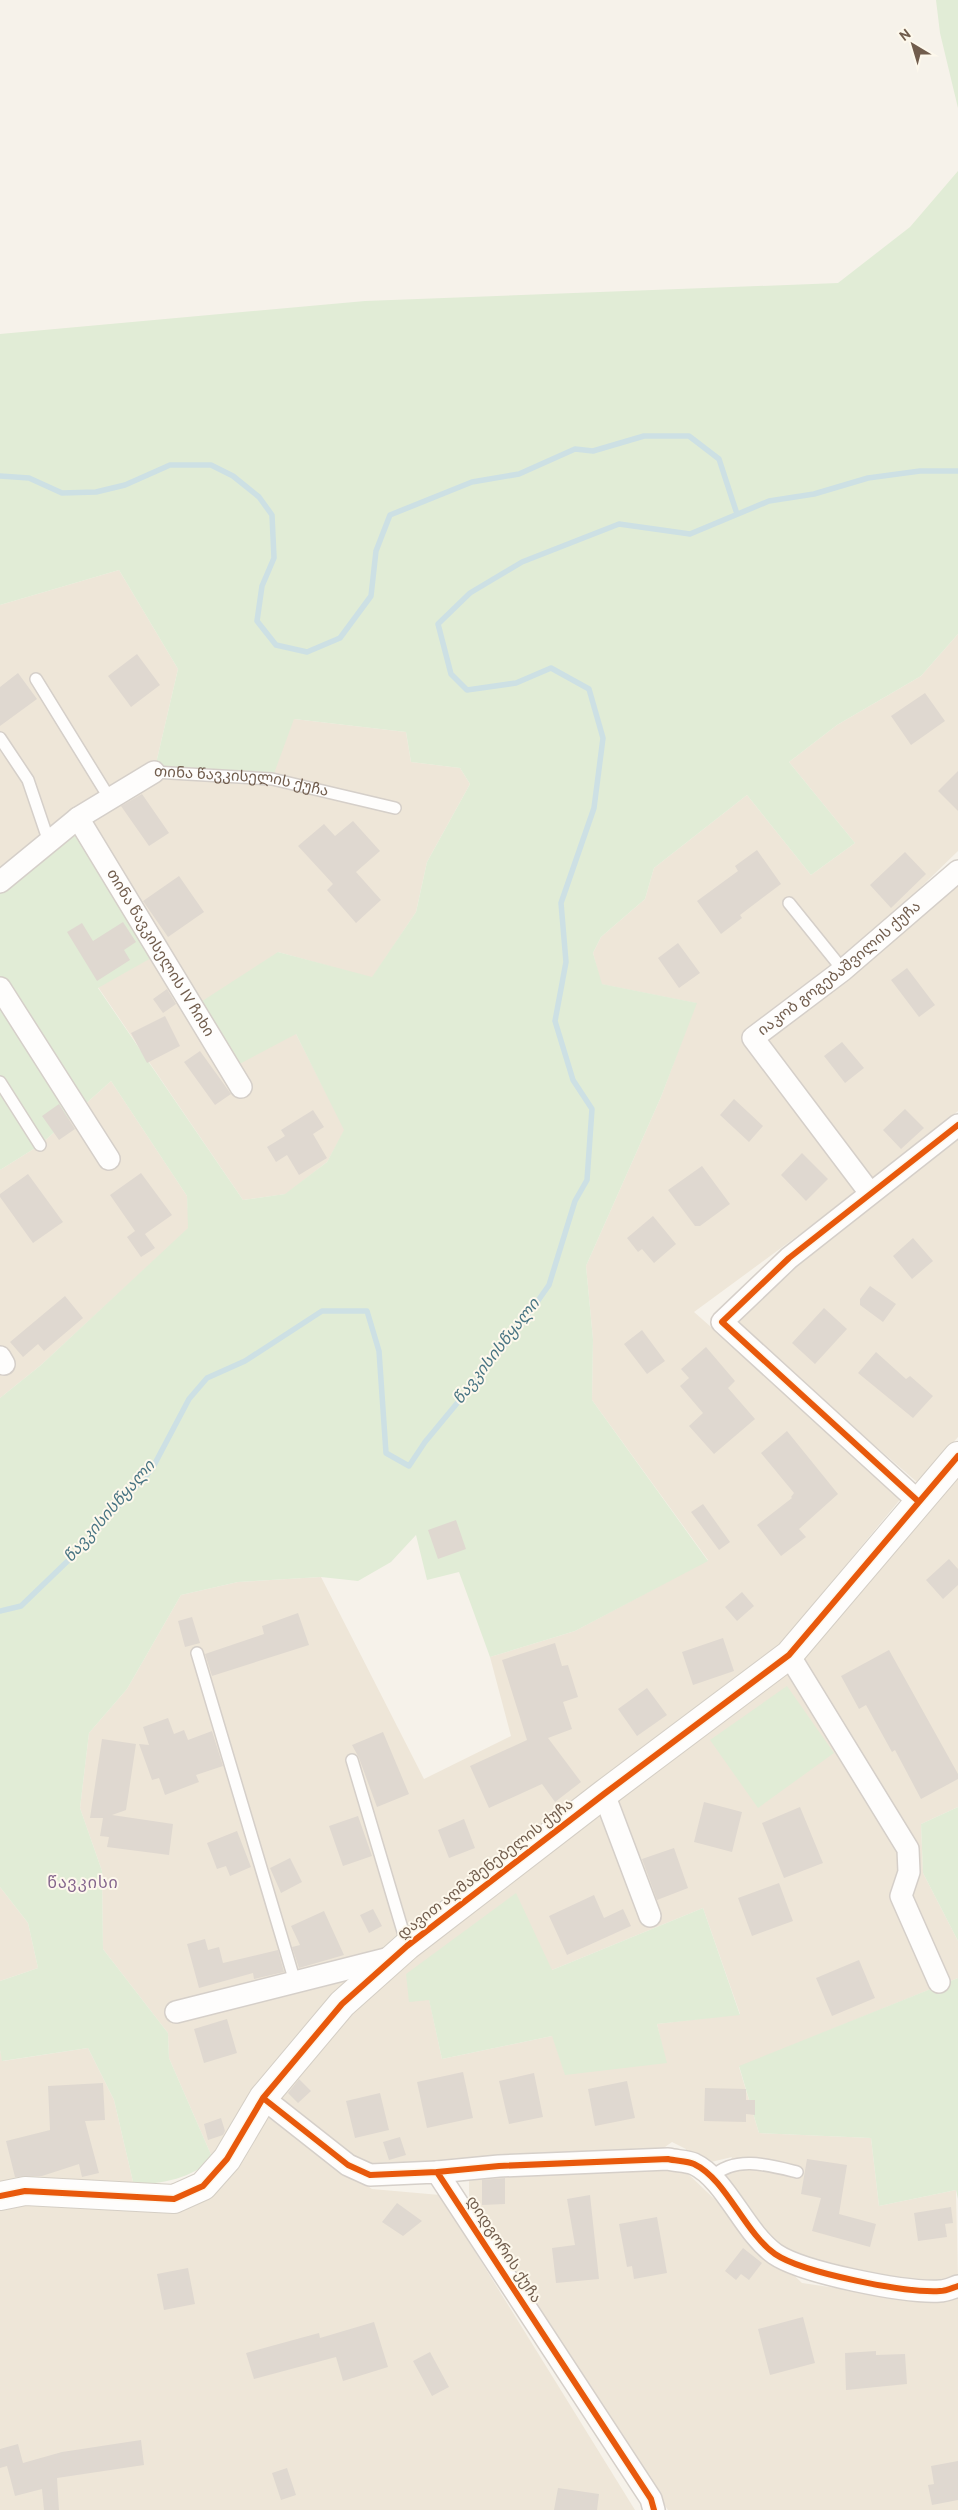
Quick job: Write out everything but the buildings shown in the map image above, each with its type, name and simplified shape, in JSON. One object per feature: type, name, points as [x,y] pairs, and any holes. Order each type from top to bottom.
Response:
[{"type":"street","name":"თინა წავკისელის ქუჩა","points":[[0,882],[78,818],[154,772]]},
{"type":"street","name":"თინა წავკისელის IV ჩიხი","points":[[78,818],[241,1087]]},
{"type":"street","name":"იაკობ გოგებაშვილის ქუჩა","points":[[870,1193],[753,1038],[843,970],[958,870]]},
{"type":"street","points":[[0,988],[109,1159]]},
{"type":"street","points":[[919,1502],[722,1322],[789,1258],[958,1125]]},
{"type":"street","name":"დავით აღმაშენებელის ქუჩა","points":[[0,2196],[25,2191],[174,2199],[202,2186],[227,2159],[263,2098],[342,2004],[401,1951],[604,1794],[789,1655],[958,1456]]},
{"type":"street","points":[[789,1655],[908,1849],[909,1872],[901,1896],[939,1982]]},
{"type":"street","points":[[604,1794],[650,1916]]},
{"type":"street","points":[[176,2012],[295,1982],[401,1951]]},
{"type":"street","points":[[263,2098],[348,2165],[370,2175],[437,2172],[499,2166],[668,2159],[694,2164],[712,2177],[755,2235],[774,2253],[801,2267],[900,2289],[941,2291],[958,2286]]},
{"type":"street","name":"დიდგორის ქუჩა","points":[[437,2172],[651,2499],[654,2510]]},
{"type":"lane","points":[[36,679],[110,799]]},
{"type":"lane","points":[[0,738],[28,780],[49,842]]},
{"type":"lane","name":"თინა წავკისელის ქუჩა","points":[[154,772],[272,779],[395,808]]},
{"type":"lane","points":[[790,903],[843,970]]},
{"type":"lane","points":[[0,1082],[40,1145]]},
{"type":"lane","points":[[197,1653],[295,1982]]},
{"type":"lane","points":[[352,1760],[401,1951]]},
{"type":"lane","points":[[712,2177],[720,2169],[739,2164],[763,2164],[797,2172]]},
{"type":"shaded area","points":[[119,570],[178,669],[154,772],[294,719],[406,732],[411,762],[460,768],[470,784],[427,862],[416,912],[372,978],[278,952],[296,1034],[345,1130],[327,1162],[286,1194],[243,1200],[98,987],[0,882],[0,605]]},
{"type":"shaded area","points":[[958,634],[958,851],[880,927],[746,1037],[860,1190],[694,1312],[903,1496],[778,1647],[396,1944],[212,2157],[169,2058],[168,2033],[103,1949],[102,1871],[80,1808],[89,1733],[127,1689],[181,1595],[238,1582],[321,1577],[424,1779],[511,1736],[490,1657],[575,1631],[708,1560],[592,1400],[593,1339],[586,1266],[661,1097],[696,1003],[601,984],[593,953],[601,937],[645,899],[654,868],[747,795],[811,875],[855,843],[789,762],[837,725],[921,676]]},
{"type":"shaded area","points":[[958,877],[958,1111],[874,1183],[764,1035]]},
{"type":"shaded area","points":[[111,1081],[187,1196],[189,1228],[41,1365],[0,1398],[0,1170],[40,1145]]},
{"type":"shaded area","points":[[958,1130],[958,1437],[918,1483],[731,1321],[795,1261]]},
{"type":"shaded area","points":[[958,1466],[958,1807],[921,1824],[923,1873],[958,1941],[958,1978],[739,2067],[759,2133],[871,2138],[879,2206],[956,2190],[958,2282],[901,2285],[774,2247],[722,2183],[732,2157],[707,2163],[683,2160],[686,2149],[672,2142],[651,2157],[370,2171],[273,2101],[346,2015],[399,1968],[807,1651]],"holes":[[[703,1908],[740,2014],[657,2024],[666,2063],[552,2036],[442,2059],[429,1999],[552,1970]]]},
{"type":"shaded area","points":[[0,1887],[28,1923],[38,1968],[0,1981]]},
{"type":"shaded area","points":[[88,2048],[114,2100],[134,2186],[0,2190],[0,2050],[3,2061]]},
{"type":"shaded area","points":[[266,2114],[372,2189],[440,2195],[635,2510],[0,2510],[0,2203],[184,2203]]},
{"type":"shaded area","points":[[650,2166],[683,2169],[802,2283],[938,2303],[958,2297],[958,2510],[668,2510],[469,2207],[469,2177]]},
{"type":"green space","points":[[936,0],[958,0],[958,108],[940,33]]},
{"type":"green space","points":[[958,171],[958,634],[921,676],[837,725],[789,762],[855,843],[811,875],[747,795],[654,868],[645,899],[601,937],[593,953],[602,984],[697,1003],[661,1097],[586,1266],[593,1339],[592,1400],[708,1561],[575,1631],[490,1657],[459,1572],[427,1580],[416,1535],[391,1562],[358,1581],[321,1577],[238,1582],[181,1595],[127,1689],[89,1733],[80,1808],[102,1871],[103,1949],[168,2033],[169,2058],[212,2157],[196,2171],[176,2179],[134,2186],[114,2100],[88,2048],[2,2061],[0,2050],[0,1981],[38,1968],[28,1923],[0,1887],[0,1398],[41,1365],[188,1228],[187,1196],[111,1081],[40,1145],[0,1170],[0,882],[78,818],[160,953],[98,988],[243,1200],[285,1194],[327,1162],[344,1130],[296,1034],[230,1069],[193,1007],[278,952],[372,977],[416,912],[427,862],[470,784],[460,768],[411,762],[406,732],[294,719],[272,779],[154,772],[178,669],[119,570],[0,605],[0,334],[365,301],[838,283],[910,227]]},
{"type":"green space","points":[[787,1686],[834,1753],[758,1808],[710,1740]]},
{"type":"green space","points":[[958,1807],[958,1941],[923,1873],[921,1824]]},
{"type":"green space","points":[[516,1893],[552,1970],[703,1908],[740,2015],[657,2024],[667,2063],[565,2075],[552,2036],[442,2059],[429,2000],[409,2002],[406,1974]]},
{"type":"green space","points":[[958,1978],[958,2199],[956,2190],[879,2206],[871,2138],[759,2133],[739,2066]]},
{"type":"waterway","points":[[0,476],[29,478],[62,493],[96,492],[125,485],[170,465],[211,465],[233,476],[259,497],[272,515],[274,558],[262,586],[257,621],[276,645],[307,652],[340,638],[371,596],[376,551],[390,515],[472,482],[519,474],[575,449],[593,451],[644,436],[689,436],[719,459],[737,514]]},
{"type":"waterway","name":"წავკისისწყალი","points":[[0,1611],[21,1606],[77,1552],[152,1469],[189,1399],[207,1378],[245,1361],[322,1311],[367,1311],[379,1351],[386,1453],[409,1466],[425,1442],[516,1332],[549,1285],[575,1201],[587,1180],[592,1109],[573,1080],[555,1021],[566,962],[561,903],[594,808],[603,738],[589,689],[551,668],[516,683],[467,690],[451,674],[438,624],[470,593],[522,562],[619,524],[690,534],[769,501],[814,494],[868,478],[920,471],[958,471]]},
{"type":"cycle path","points":[[919,1502],[722,1322],[789,1258],[958,1125]]},
{"type":"cycle path","points":[[0,2196],[25,2191],[174,2199],[203,2186],[227,2159],[263,2098],[342,2004],[407,1946],[604,1794],[789,1655],[958,1456]]},
{"type":"cycle path","points":[[263,2098],[348,2165],[370,2175],[437,2172],[651,2499],[654,2510]]},
{"type":"cycle path","points":[[437,2172],[499,2166],[668,2159],[688,2162],[705,2171],[716,2181],[764,2244],[775,2254],[789,2261],[830,2275],[903,2289],[940,2291],[958,2286]]},
{"type":"district","name":"წავკისი","points":[[83,1884]]}]
